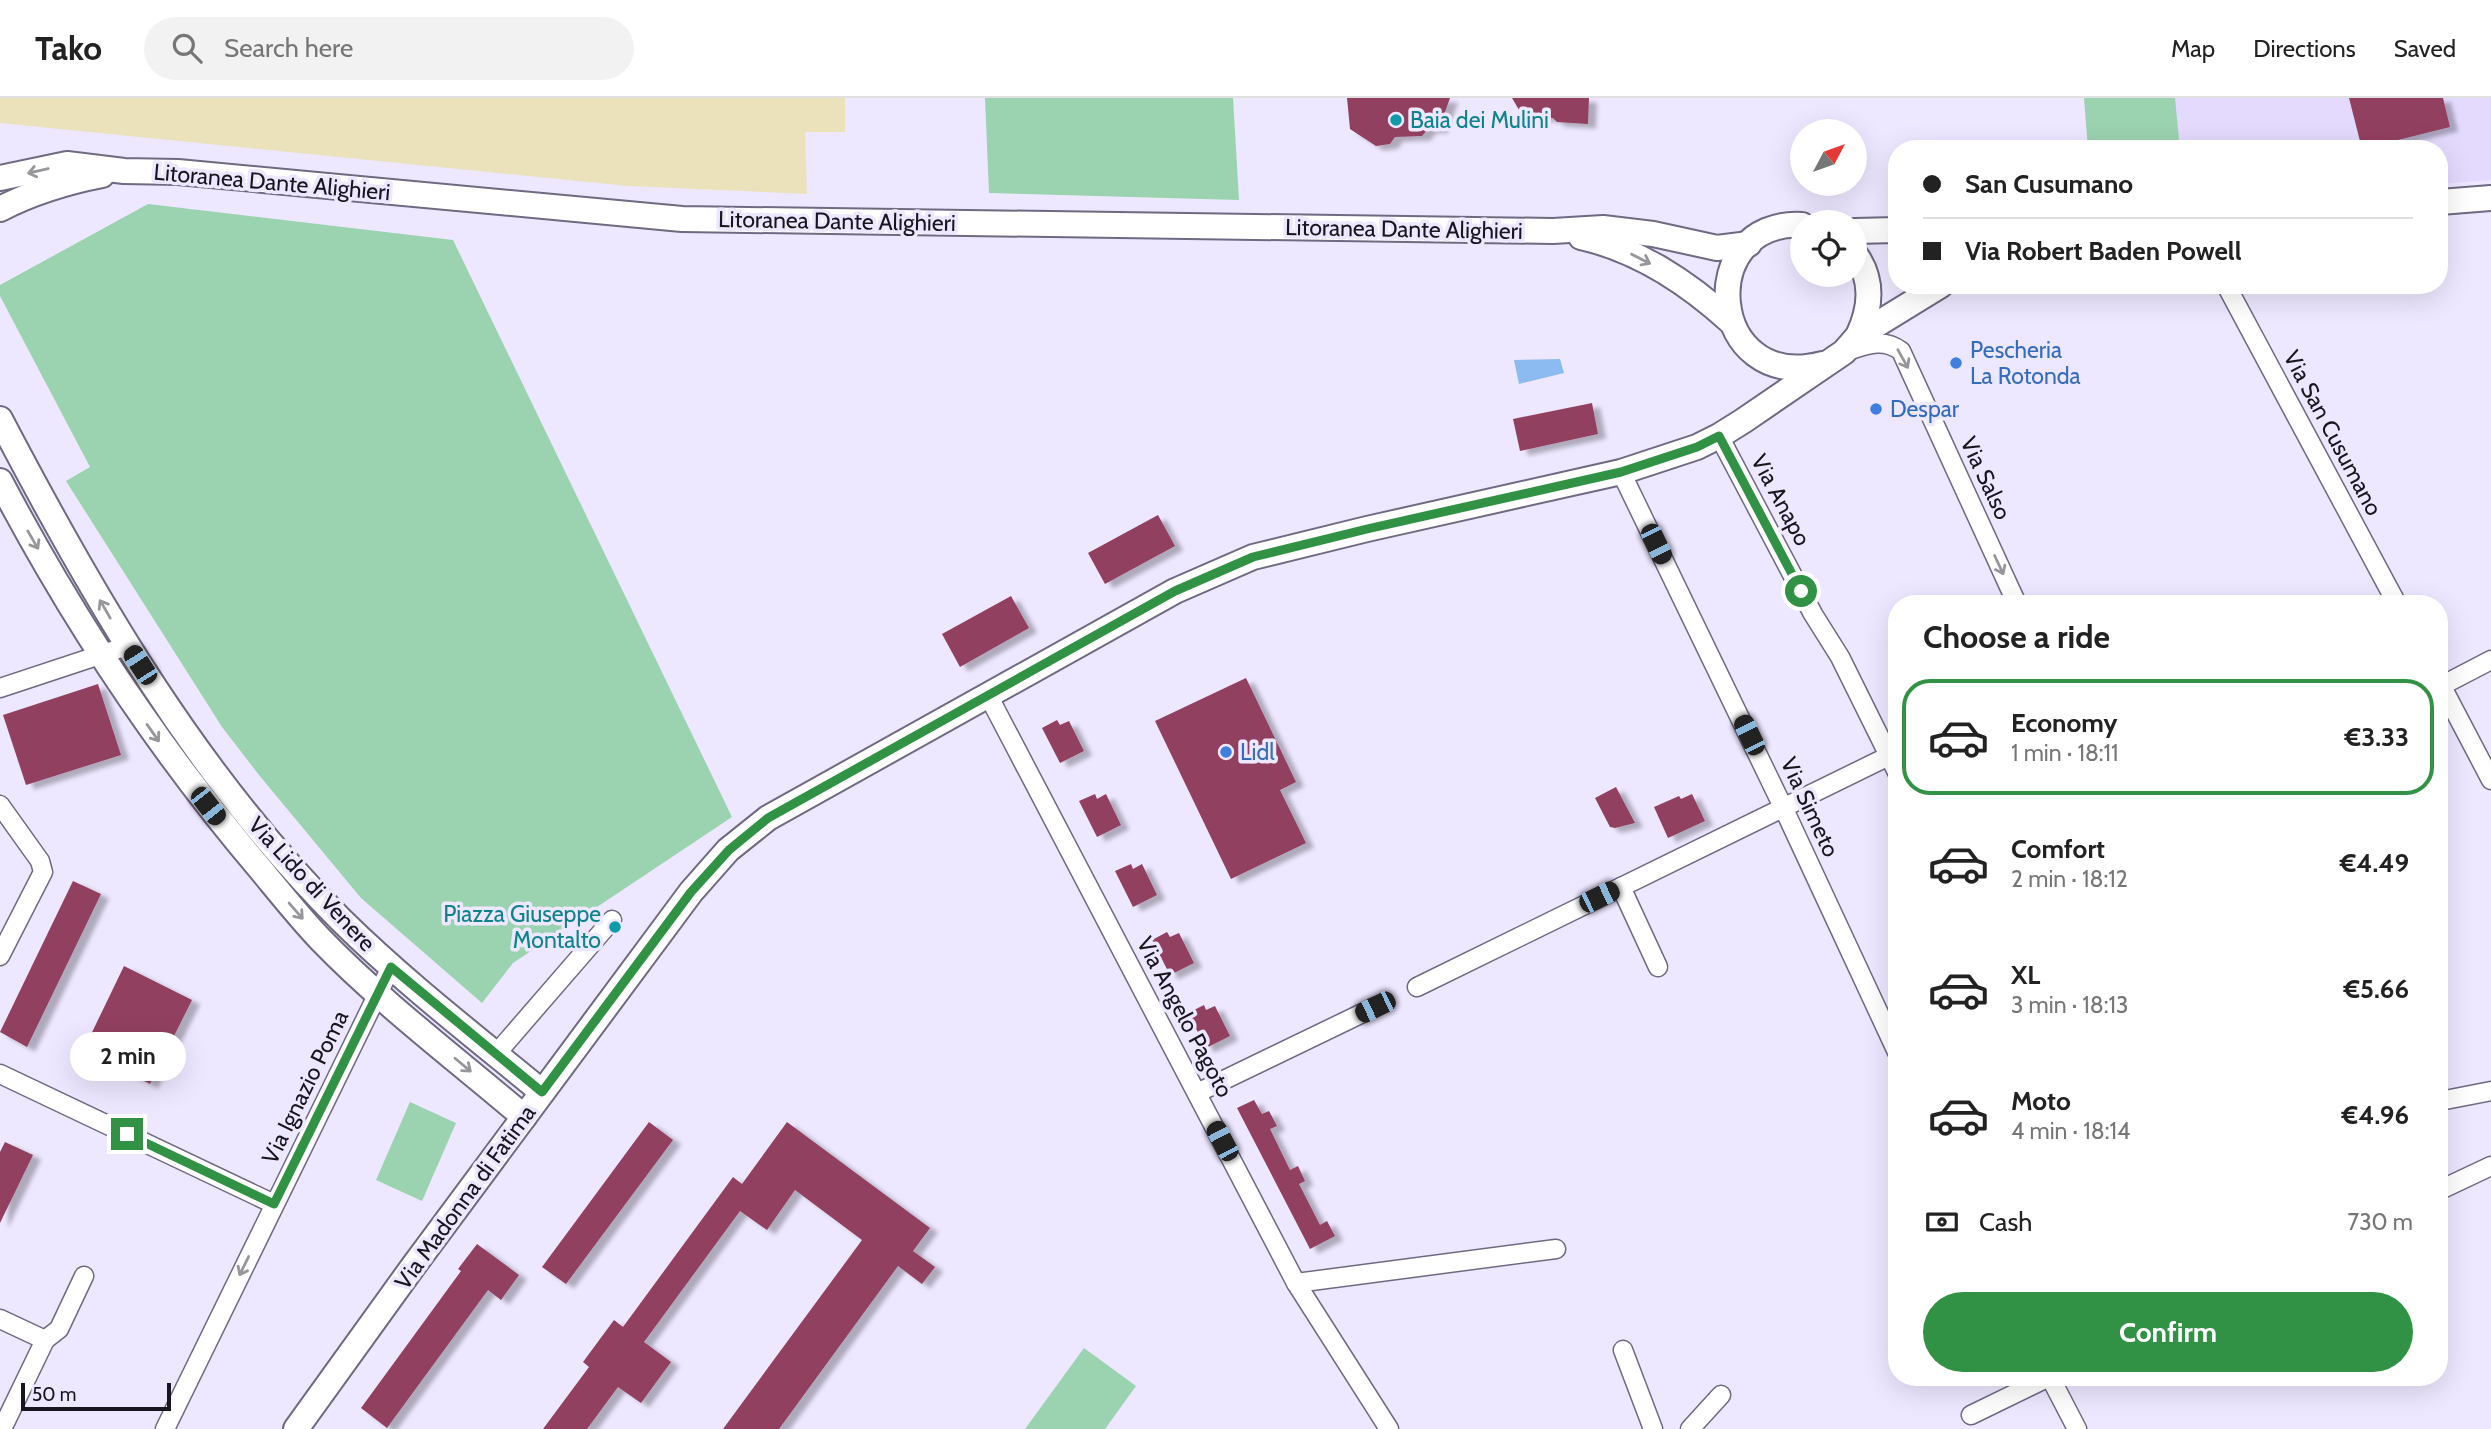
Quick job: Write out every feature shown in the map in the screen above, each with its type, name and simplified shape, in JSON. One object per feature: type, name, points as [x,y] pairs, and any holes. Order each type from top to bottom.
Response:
[{"type":"street","points":[[0,178],[67,164],[124,171]]},
{"type":"street","points":[[0,209],[29,194],[73,181],[124,171]]},
{"type":"street","name":"Litoranea Dante Alighieri","points":[[124,171],[178,172],[682,219],[1553,231]]},
{"type":"street","points":[[2448,201],[2491,198]]},
{"type":"street","points":[[1730,321],[1726,300],[1728,279],[1736,260],[1749,244],[1763,233],[1780,226],[1790,226]]},
{"type":"street","points":[[1553,231],[1603,228],[1653,234],[1717,248],[1749,244]]},
{"type":"street","points":[[1867,230],[1888,230]]},
{"type":"street","points":[[1553,231],[1593,240],[1631,253],[1667,271],[1700,294],[1730,321],[1744,345],[1755,354],[1771,363],[1789,368],[1808,368],[1843,350],[1866,319],[1870,299],[1867,277]]},
{"type":"street","name":"Via Madonna di Fatima","points":[[296,1429],[691,892],[729,850],[768,818],[1175,591],[1253,557],[1621,472],[1697,447],[1743,421],[1927,294]]},
{"type":"street","name":"Via San Cusumano","points":[[2231,294],[2392,595]]},
{"type":"street","name":"Via Salso","points":[[1843,350],[1872,344],[1891,344],[1900,351],[2013,595]]},
{"type":"street","points":[[1743,421],[1763,389],[1763,372],[1755,354]]},
{"type":"street","name":"Via Lido di Venere","points":[[0,419],[44,505],[127,646],[177,723],[265,837],[340,919],[391,967],[542,1092]]},
{"type":"street","name":"Via Anapo","points":[[1719,436],[1888,749]]},
{"type":"street","name":"Via Simeto","points":[[1621,472],[1783,807],[1888,1033]]},
{"type":"street","name":"Via Lido di Venere","points":[[0,481],[8,513],[179,770],[222,824],[320,939],[378,994],[524,1116]]},
{"type":"street","points":[[0,688],[127,646]]},
{"type":"street","points":[[2448,681],[2491,660]]},
{"type":"street","name":"Via Angelo Pagoto","points":[[988,695],[1296,1283],[1390,1429]]},
{"type":"street","points":[[2448,700],[2491,780]]},
{"type":"street","points":[[1416,987],[1783,807],[1888,763]]},
{"type":"street","points":[[0,805],[40,861],[43,872],[0,957]]},
{"type":"street","points":[[1621,887],[1658,967]]},
{"type":"street","points":[[496,1054],[612,920]]},
{"type":"street","name":"Via Ignazio Poma","points":[[165,1429],[391,967]]},
{"type":"street","points":[[1197,1093],[1375,1007]]},
{"type":"street","points":[[0,1074],[274,1204]]},
{"type":"street","points":[[2448,1099],[2482,1093]]},
{"type":"street","points":[[2448,1187],[2491,1166]]},
{"type":"street","points":[[1296,1283],[1556,1249]]},
{"type":"street","points":[[2,1429],[45,1340],[59,1329],[84,1276]]},
{"type":"street","points":[[0,1319],[45,1340]]},
{"type":"street","points":[[1623,1350],[1653,1429]]},
{"type":"street","points":[[1970,1415],[2031,1386]]},
{"type":"street","points":[[2055,1386],[2077,1429]]},
{"type":"street","points":[[1690,1429],[1721,1395]]},
{"type":"shaded area","points":[[2175,98],[2491,98],[2491,180],[2448,183],[2448,140],[2179,140]]},
{"type":"green space","points":[[985,98],[1233,98],[1239,200],[989,193]]},
{"type":"green space","points":[[2084,98],[2175,98],[2179,140],[2087,140]]},
{"type":"green space","points":[[148,204],[453,240],[732,817],[513,963],[482,1003],[361,898],[259,775],[222,727],[66,481],[90,467],[0,296],[0,285]]},
{"type":"green space","points":[[410,1102],[456,1123],[422,1201],[376,1180]]},
{"type":"green space","points":[[1084,1348],[1136,1386],[1105,1429],[1025,1429]]},
{"type":"sand","points":[[0,98],[845,98],[845,132],[805,132],[807,194],[628,186],[0,123]]},
{"type":"water","points":[[1560,359],[1564,373],[1519,384],[1514,360]]},
{"type":"building","name":"Baia dei Mulini","points":[[1347,98],[1450,98],[1439,129],[1429,128],[1422,136],[1395,137],[1390,144],[1376,146],[1350,129]]},
{"type":"building","points":[[1512,98],[1589,98],[1588,124],[1557,122],[1553,118],[1522,115]]},
{"type":"building","points":[[2349,98],[2443,98],[2450,127],[2398,140],[2360,140]]},
{"type":"building","points":[[1592,403],[1598,434],[1520,451],[1513,419]]},
{"type":"building","points":[[1158,515],[1175,546],[1105,584],[1088,553]]},
{"type":"building","points":[[1011,596],[1029,628],[960,667],[942,634]]},
{"type":"building","name":"Lidl","points":[[1246,678],[1296,782],[1280,790],[1306,843],[1231,879],[1155,721]]},
{"type":"building","points":[[98,684],[121,755],[26,785],[3,715]]},
{"type":"building","points":[[1057,720],[1060,725],[1069,721],[1084,751],[1060,763],[1042,728]]},
{"type":"building","points":[[1616,787],[1635,823],[1615,828],[1610,827],[1595,798]]},
{"type":"building","points":[[1095,794],[1097,799],[1106,794],[1121,825],[1097,837],[1079,801]]},
{"type":"building","points":[[1692,794],[1705,821],[1668,838],[1654,807],[1679,796],[1681,799]]},
{"type":"building","points":[[1131,864],[1133,869],[1142,864],[1157,895],[1133,907],[1115,871]]},
{"type":"building","points":[[73,881],[101,894],[27,1047],[0,1032]]},
{"type":"building","points":[[1167,932],[1170,937],[1179,933],[1194,963],[1170,975],[1152,940]]},
{"type":"building","points":[[124,966],[192,1000],[150,1084],[83,1051]]},
{"type":"building","points":[[1204,1005],[1206,1010],[1215,1006],[1230,1036],[1206,1048],[1188,1013]]},
{"type":"building","points":[[1254,1100],[1262,1114],[1269,1111],[1277,1126],[1270,1129],[1290,1170],[1298,1166],[1305,1181],[1299,1184],[1320,1225],[1327,1221],[1335,1236],[1310,1249],[1237,1108]]},
{"type":"building","points":[[649,1122],[673,1140],[566,1284],[542,1267]]},
{"type":"building","points":[[787,1122],[930,1228],[913,1251],[935,1267],[922,1284],[898,1266],[779,1429],[723,1429],[862,1240],[795,1190],[767,1230],[740,1211],[644,1342],[671,1362],[641,1403],[618,1387],[587,1429],[543,1429],[589,1367],[583,1362],[614,1320],[623,1327],[733,1177],[742,1184]]},
{"type":"building","points":[[5,1142],[33,1155],[0,1223],[0,1152]]},
{"type":"building","points":[[477,1244],[519,1275],[501,1300],[488,1290],[387,1428],[361,1408],[461,1271],[458,1269]]},
{"type":"place","name":"Baia dei Mulini","points":[[1396,120]]},
{"type":"place","name":"Pescheria La Rotonda","points":[[1956,363]]},
{"type":"place","name":"Despar","points":[[1876,409]]},
{"type":"place","name":"Lidl","points":[[1226,752]]},
{"type":"place","name":"Piazza Giuseppe Montalto","points":[[615,927]]},
{"type":"route","points":[[127,1134],[274,1204],[391,967],[542,1092],[691,892],[729,850],[768,818],[1175,591],[1253,557],[1621,472],[1697,447],[1719,436],[1801,591]]}]
